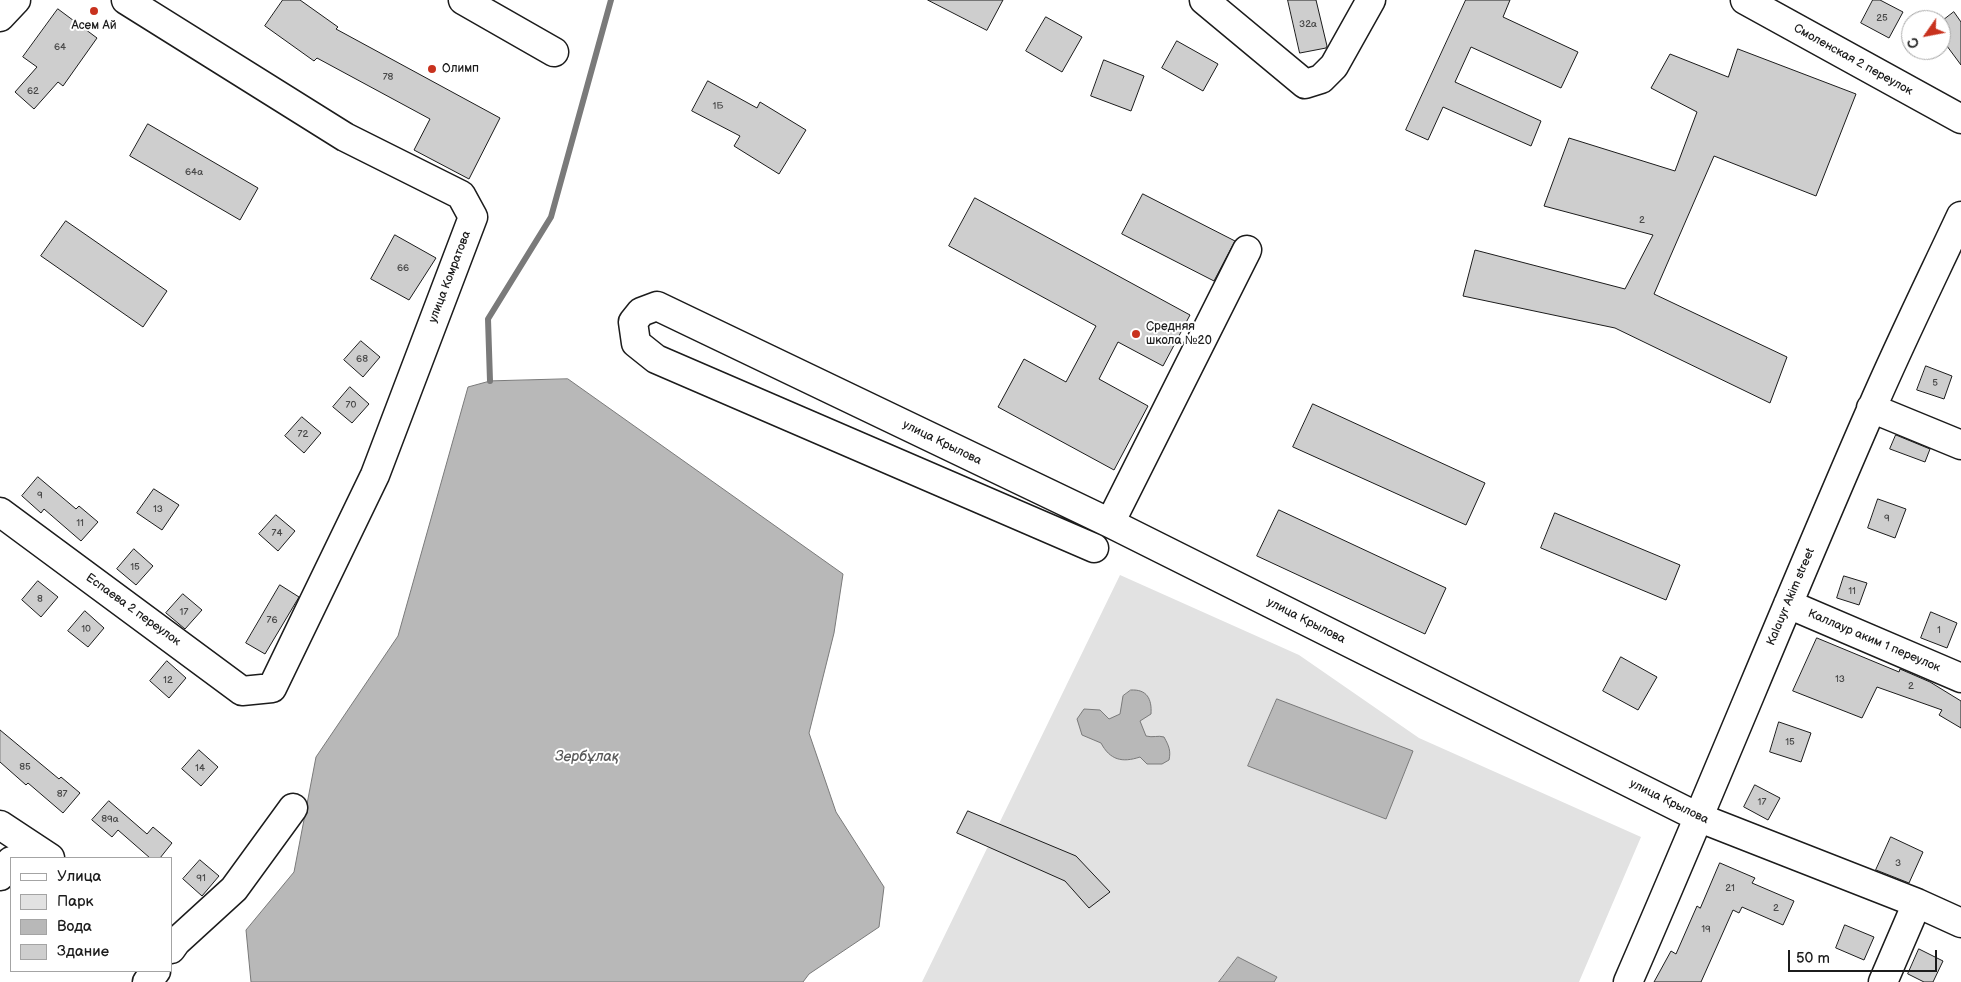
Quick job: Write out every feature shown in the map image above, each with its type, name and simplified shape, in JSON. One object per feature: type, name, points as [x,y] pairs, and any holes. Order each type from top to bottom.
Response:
[{"type":"street","points":[[0,17],[16,0]]},
{"type":"street","name":"улица Комратова","points":[[126,0],[346,137],[461,195],[473,217],[375,475],[272,688]]},
{"type":"street","points":[[463,0],[554,52]]},
{"type":"street","points":[[1204,0],[1305,84],[1321,79],[1334,66],[1371,0]]},
{"type":"street","name":"Смоленская 2 переулок","points":[[1745,0],[1961,119]]},
{"type":"street","name":"Kalauyr Akim street","points":[[1628,982],[1700,818],[1871,408],[1961,216]]},
{"type":"street","points":[[1110,523],[1247,250]]},
{"type":"street","name":"улица Крылова","points":[[1094,548],[656,359],[636,343],[633,322],[641,312],[657,306],[1110,523],[1700,818],[1961,923]]},
{"type":"street","points":[[1871,408],[1961,445]]},
{"type":"street","name":"Еспаева 2 переулок","points":[[0,512],[242,691],[272,688]]},
{"type":"street","name":"Каллаур аким 1 переулок","points":[[1788,604],[1961,678]]},
{"type":"street","points":[[173,943],[234,889],[293,808]]},
{"type":"street","points":[[0,825],[17,854],[42,857]]},
{"type":"street","points":[[0,876],[10,863]]},
{"type":"street","points":[[1883,982],[1917,904]]},
{"type":"street","points":[[147,982],[155,972]]},
{"type":"green space","points":[[1120,575],[1299,655],[1419,738],[1641,837],[1579,982],[922,982]]},
{"type":"water","name":"Зербұлақ","points":[[568,379],[843,574],[834,633],[809,733],[836,812],[884,887],[879,927],[809,974],[803,982],[251,982],[246,930],[294,872],[316,757],[398,636],[468,387],[490,381]]},
{"type":"water","points":[[1131,690],[1145,693],[1151,704],[1151,714],[1140,721],[1146,736],[1162,736],[1166,740],[1170,757],[1169,760],[1162,764],[1147,764],[1140,757],[1128,760],[1117,759],[1108,753],[1101,743],[1082,735],[1077,719],[1084,709],[1100,710],[1109,719],[1120,714],[1123,696]]},
{"type":"water","points":[[1277,699],[1413,751],[1386,819],[1248,766]]},
{"type":"water","points":[[1238,957],[1277,977],[1274,982],[1219,982]]},
{"type":"building","points":[[283,0],[300,0],[338,27],[336,29],[500,118],[469,179],[414,150],[430,119],[317,58],[314,61],[265,26]]},
{"type":"building","points":[[928,0],[1003,0],[987,30]]},
{"type":"building","points":[[1288,0],[1316,0],[1326,48],[1300,53]]},
{"type":"building","points":[[1466,0],[1510,0],[1503,17],[1578,52],[1561,88],[1471,47],[1455,82],[1541,121],[1531,146],[1443,107],[1428,140],[1406,130]]},
{"type":"building","points":[[1873,0],[1880,0],[1901,11],[1901,16],[1889,38],[1861,23]]},
{"type":"building","points":[[58,9],[97,38],[63,86],[58,82],[34,109],[15,92],[37,67],[23,57]]},
{"type":"building","points":[[1954,12],[1961,22],[1961,65],[1951,52],[1951,14]]},
{"type":"building","points":[[1046,17],[1082,37],[1062,72],[1026,51]]},
{"type":"building","points":[[1177,41],[1218,64],[1203,91],[1162,68]]},
{"type":"building","points":[[1738,49],[1856,94],[1816,196],[1714,156],[1654,294],[1787,357],[1770,403],[1615,328],[1463,296],[1475,250],[1625,289],[1653,235],[1544,206],[1569,138],[1675,171],[1697,112],[1651,88],[1670,54],[1728,77]]},
{"type":"building","points":[[1104,60],[1144,76],[1131,111],[1091,96]]},
{"type":"building","points":[[708,81],[757,108],[760,102],[806,130],[779,174],[734,146],[740,136],[692,111]]},
{"type":"building","points":[[148,124],[258,188],[240,220],[130,156]]},
{"type":"building","points":[[1143,194],[1235,241],[1214,281],[1122,234]]},
{"type":"building","name":"Средняя школа №20","points":[[975,198],[1190,315],[1163,366],[1118,342],[1099,379],[1148,406],[1114,470],[998,407],[1024,359],[1066,382],[1096,326],[949,246]]},
{"type":"building","points":[[66,221],[167,291],[143,327],[41,256]]},
{"type":"building","points":[[395,235],[436,258],[409,300],[371,279]]},
{"type":"building","points":[[361,341],[380,357],[363,377],[344,360]]},
{"type":"building","points":[[1926,366],[1952,376],[1944,399],[1917,390]]},
{"type":"building","points":[[350,387],[369,404],[352,423],[333,407]]},
{"type":"building","points":[[1313,404],[1485,483],[1466,525],[1293,447]]},
{"type":"building","points":[[302,417],[321,433],[304,453],[285,436]]},
{"type":"building","points":[[1896,435],[1930,449],[1925,462],[1890,449]]},
{"type":"building","points":[[38,477],[76,509],[79,506],[98,522],[81,541],[44,509],[41,513],[22,496]]},
{"type":"building","points":[[154,489],[179,505],[162,530],[137,513]]},
{"type":"building","points":[[1878,499],[1906,509],[1895,538],[1868,528]]},
{"type":"building","points":[[1279,510],[1446,588],[1425,634],[1257,556]]},
{"type":"building","points":[[1555,513],[1680,565],[1666,600],[1541,548]]},
{"type":"building","points":[[276,515],[295,531],[278,551],[259,534]]},
{"type":"building","points":[[134,549],[153,566],[136,585],[117,569]]},
{"type":"building","points":[[1844,576],[1867,583],[1859,605],[1837,598]]},
{"type":"building","points":[[38,581],[58,597],[41,617],[22,600]]},
{"type":"building","points":[[280,585],[299,597],[265,654],[246,643]]},
{"type":"building","points":[[183,594],[202,610],[185,629],[166,613]]},
{"type":"building","points":[[85,611],[104,628],[88,647],[68,631]]},
{"type":"building","points":[[1931,612],[1957,623],[1947,648],[1921,638]]},
{"type":"building","points":[[1817,638],[1899,672],[1900,669],[1930,682],[1961,701],[1961,728],[1939,715],[1942,710],[1877,687],[1862,718],[1793,691]]},
{"type":"building","points":[[1621,657],[1657,677],[1638,710],[1603,691]]},
{"type":"building","points":[[167,661],[186,678],[169,698],[150,681]]},
{"type":"building","points":[[1779,722],[1811,733],[1801,762],[1770,752]]},
{"type":"building","points":[[0,730],[59,779],[61,777],[80,793],[63,813],[28,783],[26,785],[0,762]]},
{"type":"building","points":[[199,750],[218,767],[201,786],[182,769]]},
{"type":"building","points":[[1755,785],[1780,798],[1768,820],[1744,807]]},
{"type":"building","points":[[109,801],[147,834],[153,827],[172,843],[161,857],[149,857],[118,830],[112,837],[92,820]]},
{"type":"building","points":[[968,811],[1076,856],[1110,892],[1089,908],[1065,881],[957,833]]},
{"type":"building","points":[[1891,837],[1923,852],[1909,883],[1876,870]]},
{"type":"building","points":[[200,860],[219,876],[202,896],[183,879]]},
{"type":"building","points":[[1720,863],[1755,878],[1752,883],[1794,901],[1783,925],[1742,907],[1739,913],[1733,910],[1701,982],[1654,982],[1671,951],[1676,954],[1697,906],[1700,908]]},
{"type":"building","points":[[1845,925],[1874,937],[1864,960],[1836,948]]},
{"type":"building","points":[[1919,949],[1943,961],[1933,982],[1924,982],[1908,974]]},
{"type":"waterway","points":[[490,381],[488,319],[551,217],[611,0]]},
{"type":"place","name":"Асем Ай","points":[[94,11]]},
{"type":"place","name":"Олимп","points":[[432,69]]},
{"type":"place","name":"Средняя школа №20","points":[[1136,334]]}]
